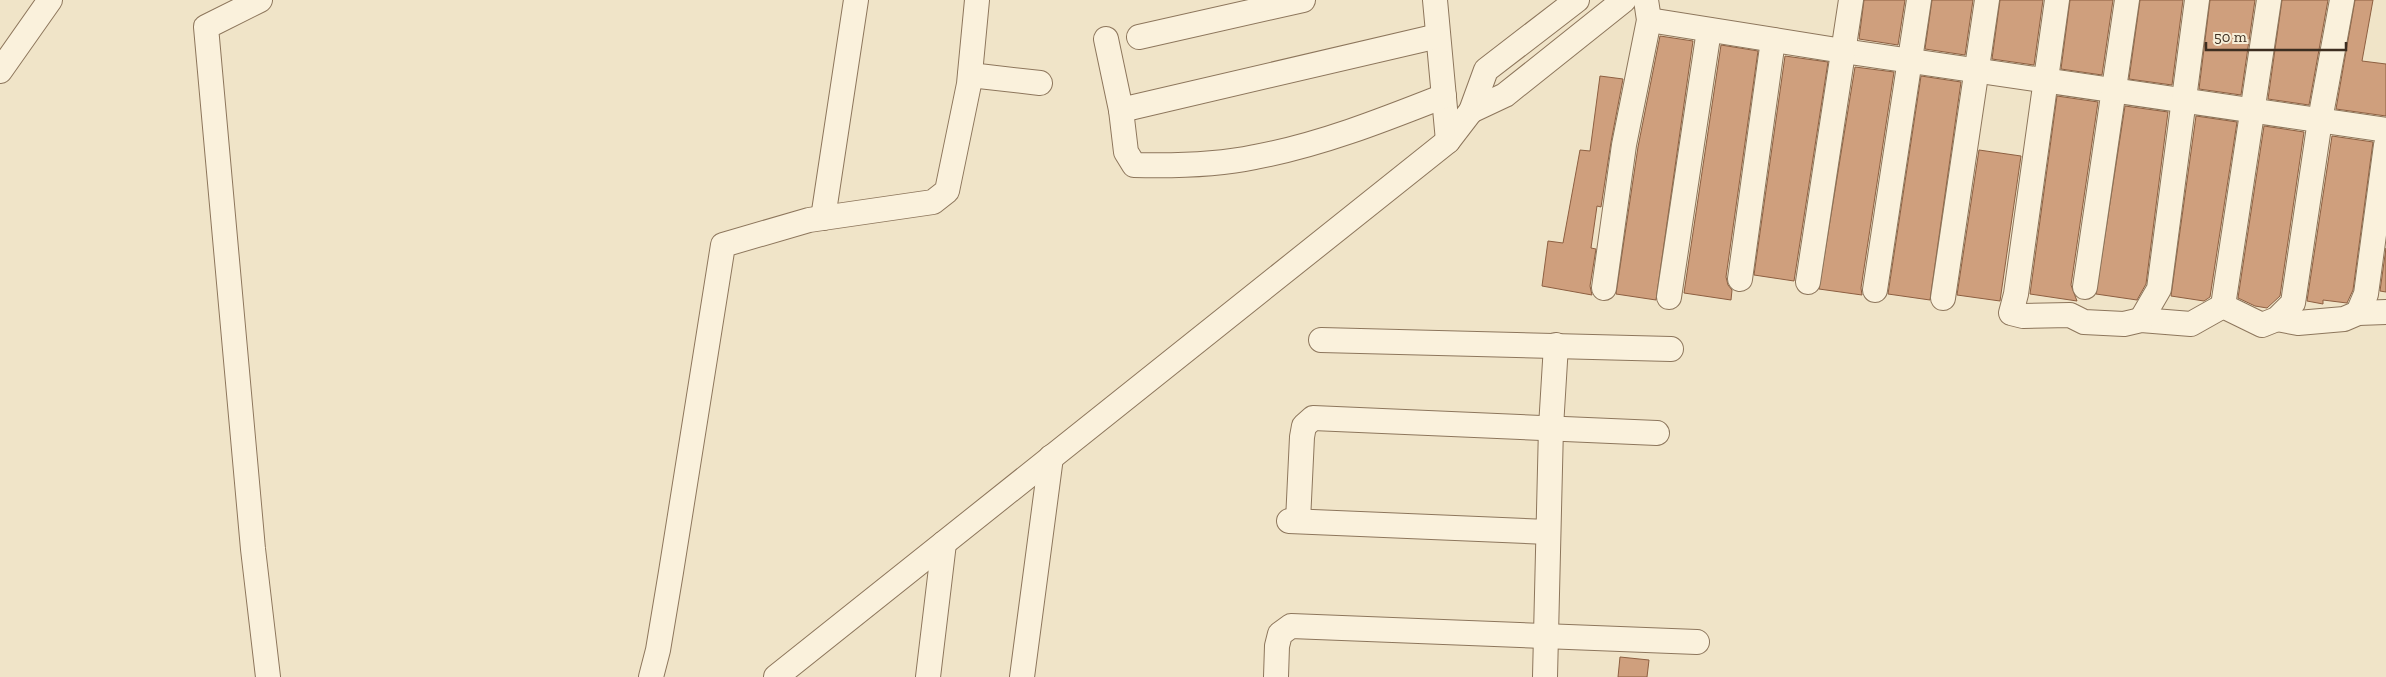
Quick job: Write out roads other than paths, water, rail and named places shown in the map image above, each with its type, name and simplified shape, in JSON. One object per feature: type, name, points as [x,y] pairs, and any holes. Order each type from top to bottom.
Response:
[{"type":"street","points":[[0,71],[50,0]]},
{"type":"street","points":[[260,0],[206,27],[252,549],[268,677]]},
{"type":"street","points":[[823,218],[856,0]]},
{"type":"street","points":[[651,677],[658,650],[724,245],[809,220],[933,202],[947,191],[970,75],[977,0]]},
{"type":"street","points":[[1139,36],[1303,0]]},
{"type":"street","points":[[1435,0],[1448,141]]},
{"type":"street","points":[[776,677],[1448,141],[1471,112],[1486,70],[1552,7],[1577,0]]},
{"type":"street","points":[[1471,112],[1505,95],[1624,0]]},
{"type":"street","points":[[1808,282],[1851,0]]},
{"type":"street","points":[[1876,290],[1919,0]]},
{"type":"street","points":[[1943,298],[1988,0]]},
{"type":"street","points":[[2057,0],[2016,294],[2011,313],[2023,316],[2070,315],[2084,322],[2124,324],[2141,320],[2191,324],[2223,306]]},
{"type":"street","points":[[2085,287],[2127,0]]},
{"type":"street","points":[[2141,320],[2159,289],[2197,0]]},
{"type":"street","points":[[2223,306],[2269,0]]},
{"type":"street","points":[[2223,306],[2262,325],[2277,319],[2293,303],[2320,120],[2342,0]]},
{"type":"street","points":[[1604,288],[1624,146],[1647,10],[1709,30],[2386,130]]},
{"type":"street","points":[[1669,297],[1709,30]]},
{"type":"street","points":[[1121,110],[1438,36]]},
{"type":"street","points":[[1106,39],[1121,110],[1126,152],[1134,165],[1157,166],[1255,158],[1390,118],[1444,96]]},
{"type":"street","points":[[1740,279],[1773,40]]},
{"type":"street","points":[[970,75],[1040,83]]},
{"type":"street","points":[[2358,313],[2366,294],[2386,145]]},
{"type":"street","points":[[2277,319],[2298,322],[2344,319],[2358,313],[2386,312]]},
{"type":"street","points":[[1321,340],[1671,349]]},
{"type":"street","points":[[1545,677],[1551,427],[1556,345]]},
{"type":"street","points":[[1548,532],[1293,521],[1304,426],[1313,418],[1657,433]]},
{"type":"street","points":[[1022,677],[1051,458]]},
{"type":"street","points":[[928,677],[944,543]]},
{"type":"street","points":[[1276,677],[1277,646],[1280,634],[1291,626],[1697,642]]},
{"type":"street","points":[[658,650],[660,677]]}]
